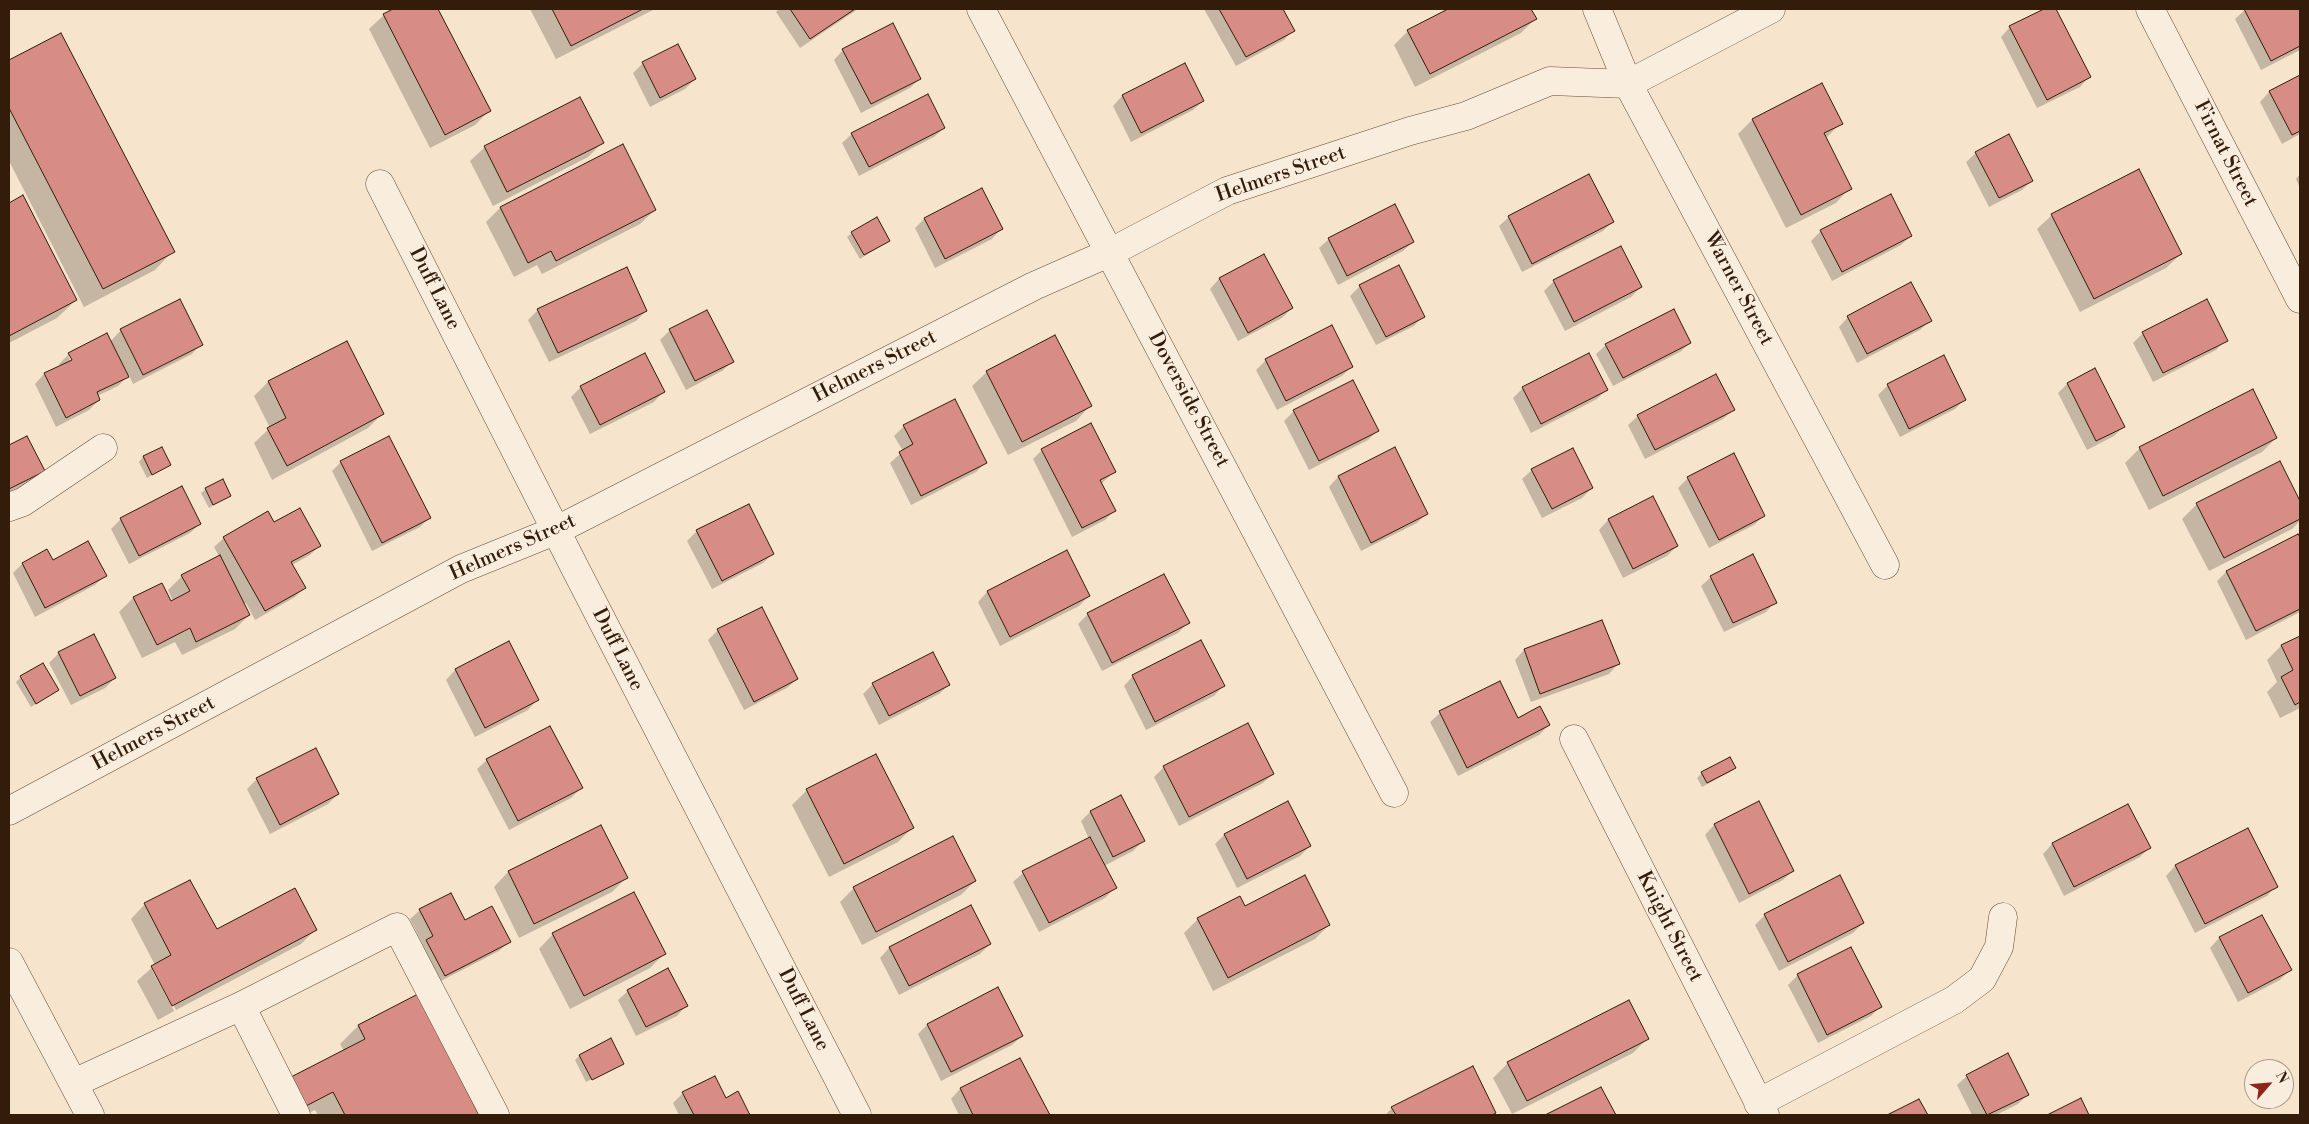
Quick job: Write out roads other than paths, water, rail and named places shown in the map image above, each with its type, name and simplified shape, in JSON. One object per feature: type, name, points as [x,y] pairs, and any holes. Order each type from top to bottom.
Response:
[{"type":"street","name":"Doverside Street","points":[[981,9],[1394,793]]},
{"type":"street","name":"Warner Street","points":[[1597,9],[1628,84],[1885,565]]},
{"type":"street","name":"Helmers Street","points":[[9,811],[461,568],[557,530],[1034,286],[1110,252],[1227,190],[1410,131],[1466,116],[1550,81],[1628,84],[1771,9]]},
{"type":"street","name":"Firnat Street","points":[[2150,9],[2300,299]]},
{"type":"street","name":"Duff Lane","points":[[380,184],[857,1115]]},
{"type":"street","points":[[9,507],[23,502],[104,448]]},
{"type":"street","name":"Knight Street","points":[[1574,739],[1761,1109]]},
{"type":"street","points":[[1761,1109],[1954,1000],[1982,979],[1998,947],[2003,916]]},
{"type":"street","points":[[9,962],[79,1105],[241,1006],[398,927],[494,1115]]},
{"type":"street","points":[[241,1006],[296,1115]]}]
